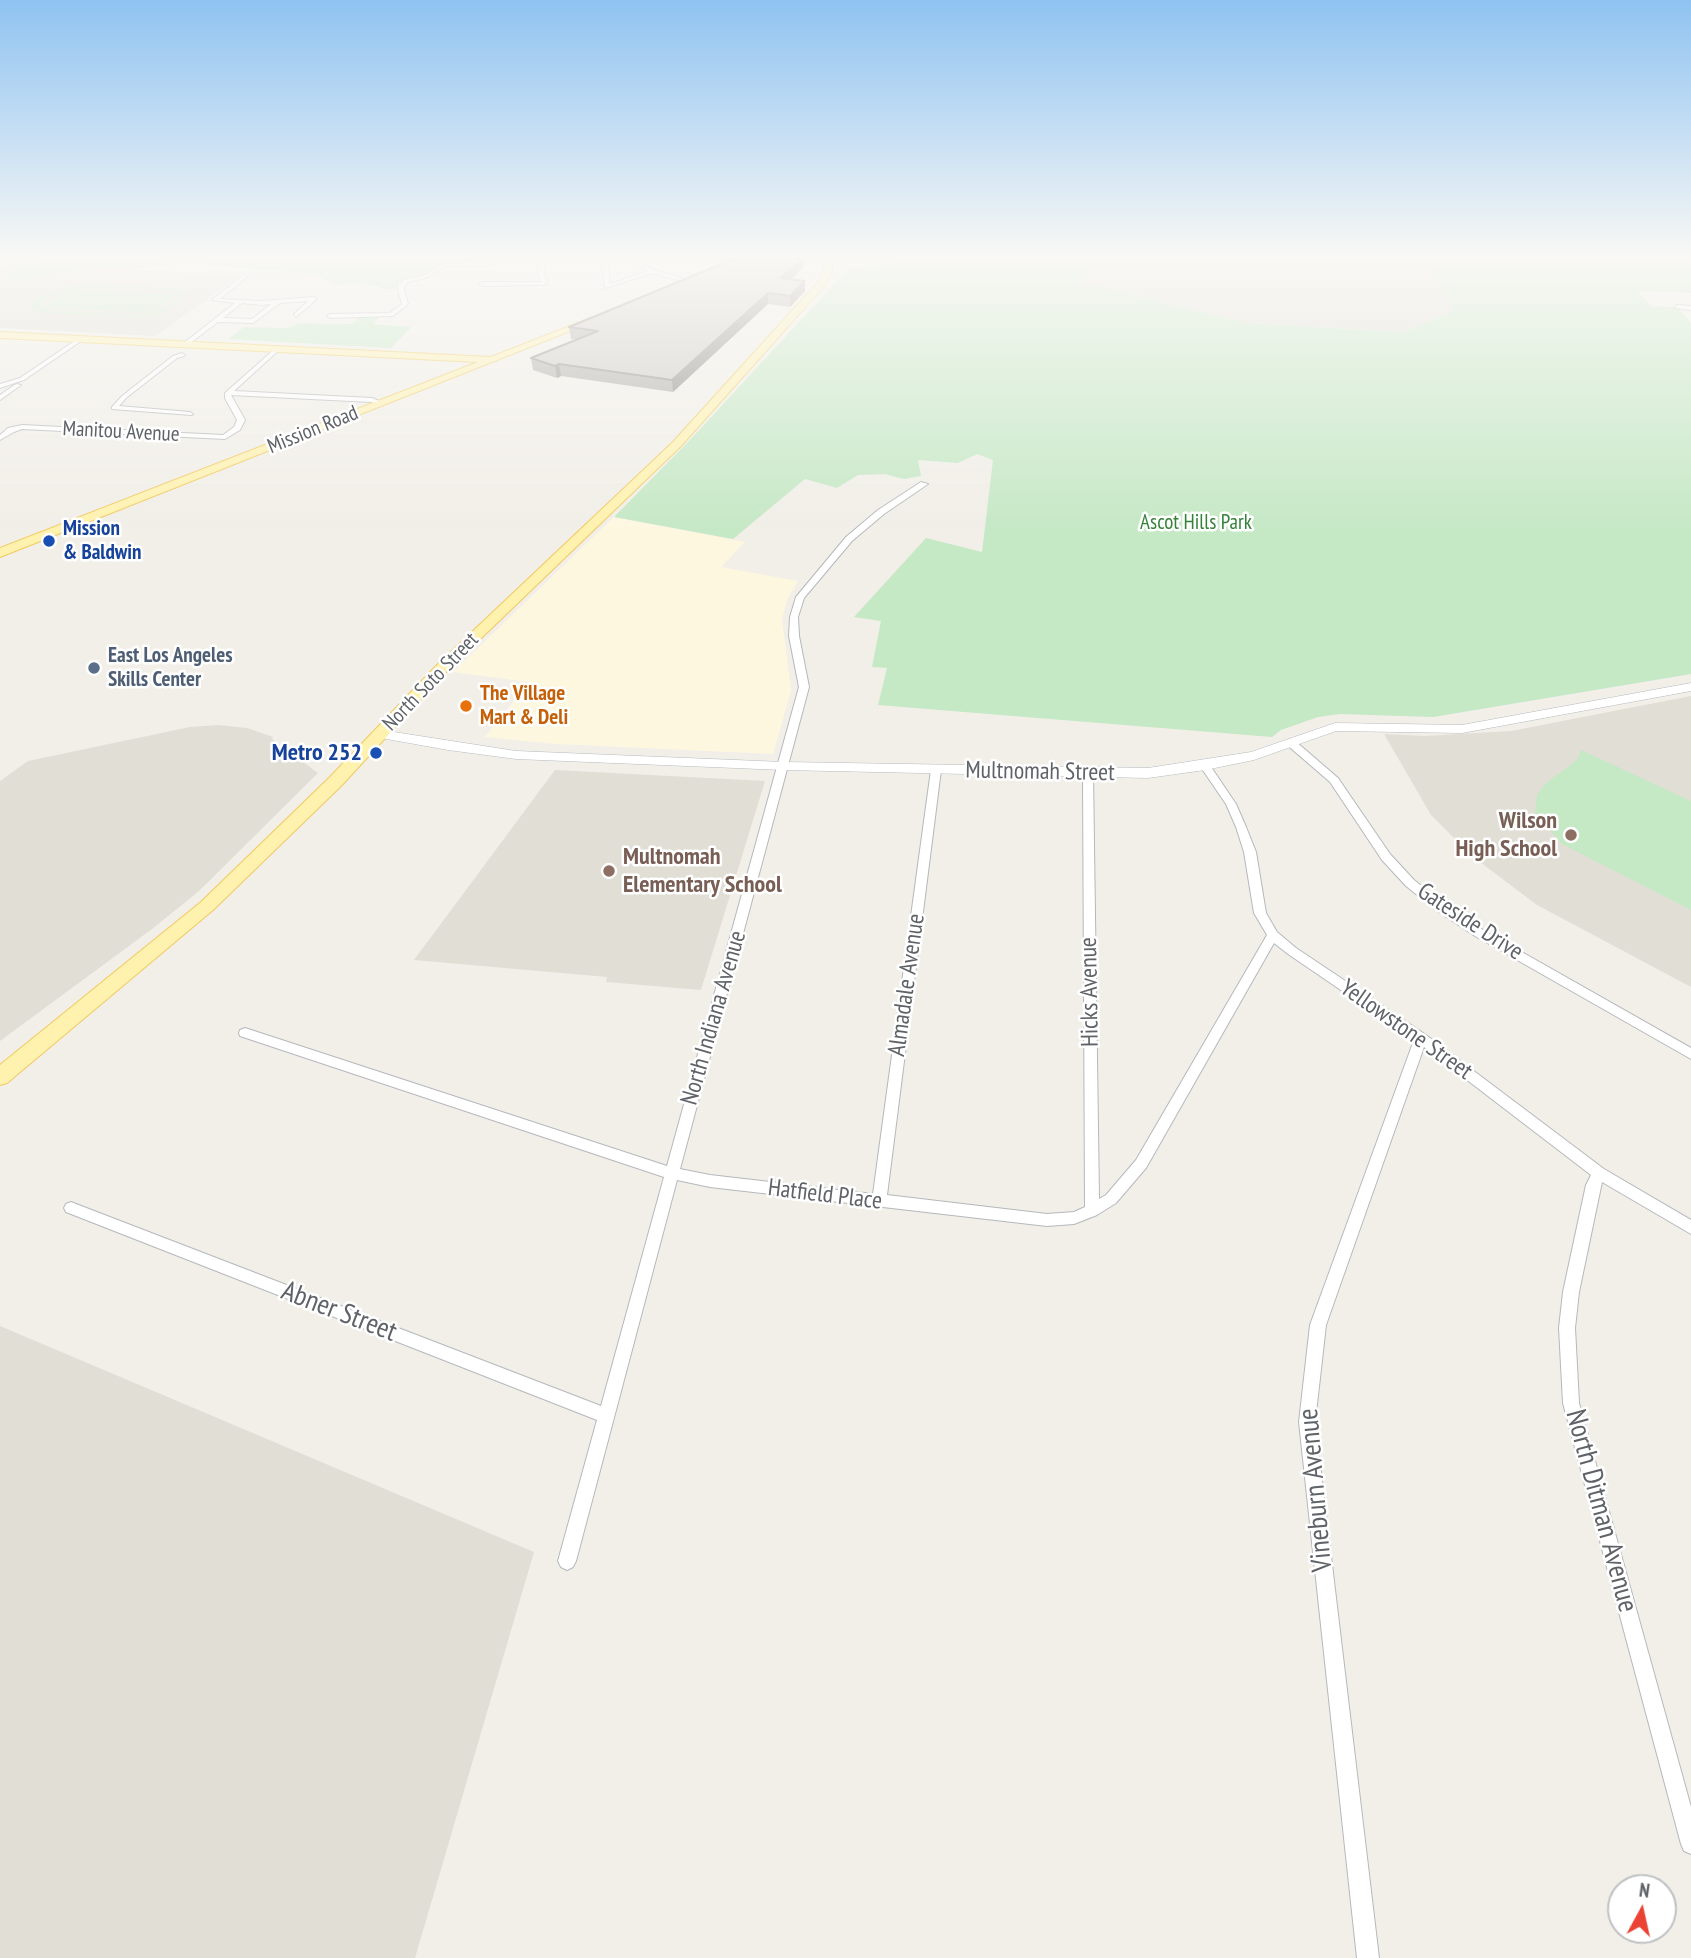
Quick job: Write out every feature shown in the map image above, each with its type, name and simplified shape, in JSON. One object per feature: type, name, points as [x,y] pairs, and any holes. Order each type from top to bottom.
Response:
[{"type":"main road","points":[[302,349],[492,360]]},
{"type":"main road","name":"Mission Road","points":[[0,553],[518,349]]},
{"type":"main road","name":"North Soto Street","points":[[0,1077],[207,906],[382,734],[442,668],[677,444],[762,349]]},
{"type":"street","points":[[0,386],[22,379],[66,349]]},
{"type":"street","points":[[228,393],[276,349]]},
{"type":"street","points":[[123,400],[183,355],[175,357],[123,400],[114,408],[190,414],[167,435]]},
{"type":"street","points":[[0,398],[18,386],[22,379]]},
{"type":"street","points":[[228,393],[381,403]]},
{"type":"street","name":"Manitou Avenue","points":[[0,438],[16,428],[225,437],[237,428],[242,420],[228,398],[228,393]]},
{"type":"street","name":"North Indiana Avenue","points":[[567,1561],[804,687],[794,636],[794,617],[800,597],[849,539],[881,512],[924,484]]},
{"type":"street","name":"Multnomah Street","points":[[382,734],[450,747],[516,755],[784,766],[1088,774],[1147,773],[1205,766],[1254,756],[1328,729],[1350,726],[1462,729],[1691,687]]},
{"type":"street","name":"Gateside Drive","points":[[1290,742],[1334,780],[1386,857],[1410,883],[1440,907],[1479,933],[1691,1054]]},
{"type":"street","name":"Yellowstone Street","points":[[1205,766],[1231,804],[1241,827],[1250,852],[1260,913],[1273,935],[1292,951],[1421,1038],[1599,1173],[1691,1228]]},
{"type":"street","name":"Almadale Avenue","points":[[879,1201],[936,770]]},
{"type":"street","name":"Hicks Avenue","points":[[1088,774],[1092,1211]]},
{"type":"street","name":"Hatfield Place","points":[[245,1033],[671,1173],[710,1181],[1047,1220],[1074,1218],[1111,1199],[1141,1164],[1273,935]]},
{"type":"street","name":"Vineburn Avenue","points":[[1368,1958],[1307,1422],[1318,1325],[1421,1038]]},
{"type":"street","name":"North Ditman Avenue","points":[[1599,1173],[1593,1185],[1571,1292],[1567,1328],[1571,1403],[1691,1844]]},
{"type":"street","name":"Abner Street","points":[[71,1208],[606,1416]]},
{"type":"shaded area","points":[[614,517],[745,542],[721,567],[798,581],[787,600],[782,619],[791,691],[773,754],[556,744],[485,737],[529,682],[453,672]]},
{"type":"shaded area","name":"Wilson High School","points":[[1691,696],[1691,987],[1537,905],[1472,856],[1431,815],[1384,734],[1425,736],[1511,731]]},
{"type":"shaded area","points":[[218,725],[247,728],[273,737],[272,739],[318,773],[199,891],[0,1041],[0,781],[28,761],[190,727]]},
{"type":"shaded area","name":"Multnomah Elementary School","points":[[555,770],[765,781],[701,990],[606,982],[607,977],[414,960]]},
{"type":"shaded area","points":[[0,1326],[534,1552],[415,1958],[0,1958]]},
{"type":"green space","name":"Ascot Hills Park","points":[[774,349],[1691,349],[1691,674],[1433,717],[1340,714],[1318,717],[1281,730],[1272,737],[878,705],[887,668],[872,667],[881,621],[854,617],[926,538],[982,552],[993,460],[977,454],[958,463],[918,460],[921,476],[904,479],[885,474],[858,475],[837,488],[805,479],[733,539],[614,517]]},
{"type":"green space","points":[[1581,750],[1691,801],[1691,910],[1562,844],[1535,813],[1537,795],[1545,784],[1577,760]]},
{"type":"building","points":[[552,349],[706,349],[672,380],[559,364],[555,366],[531,358]]},
{"type":"place","name":"Mission & Baldwin","points":[[49,541]]},
{"type":"place","name":"East Los Angeles Skills Center","points":[[94,668]]},
{"type":"place","name":"The Village Mart & Deli","points":[[466,706]]},
{"type":"place","name":"Metro 252","points":[[376,753]]},
{"type":"place","name":"Wilson High School","points":[[1571,835]]},
{"type":"place","name":"Multnomah Elementary School","points":[[609,871]]}]
